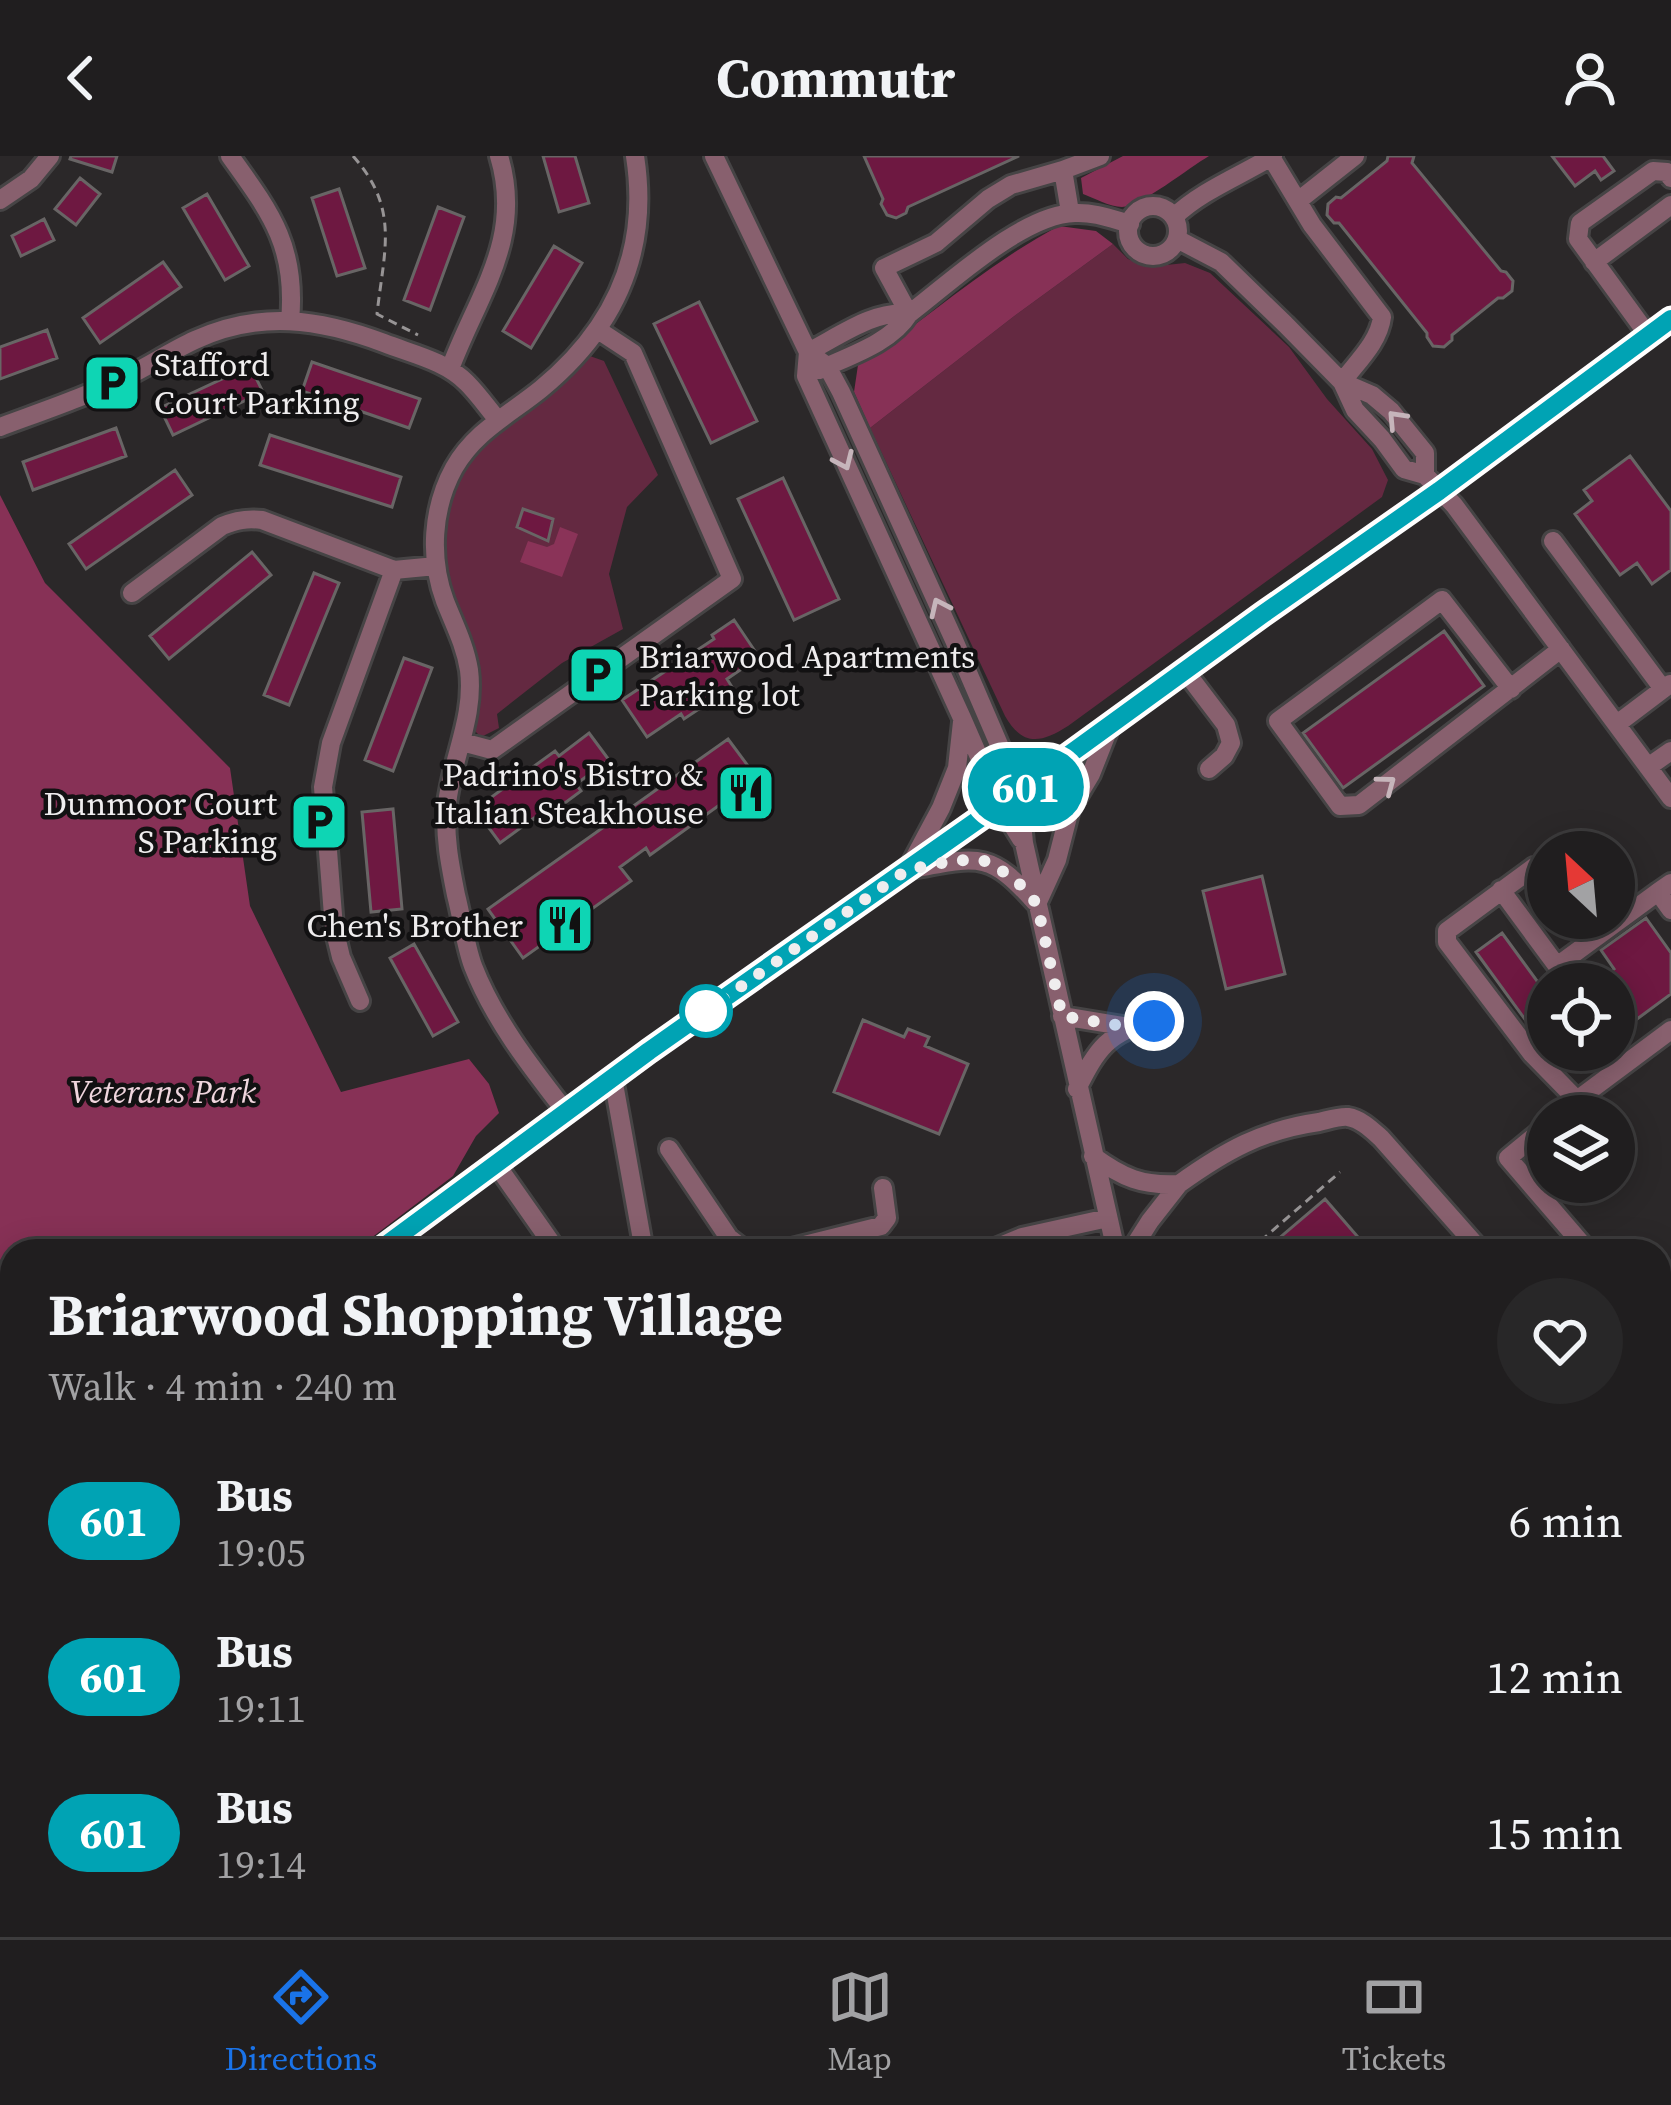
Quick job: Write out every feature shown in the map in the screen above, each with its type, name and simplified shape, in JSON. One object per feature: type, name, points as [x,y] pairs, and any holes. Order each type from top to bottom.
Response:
[{"type":"street","points":[[0,200],[31,178],[50,156]]},
{"type":"street","points":[[230,156],[266,208],[288,256],[290,320]]},
{"type":"street","points":[[450,369],[508,222],[499,156]]},
{"type":"street","points":[[566,1112],[496,1012],[471,960],[448,858],[447,802],[469,714],[469,668],[436,566],[436,519],[442,495],[465,451],[496,419],[554,377],[598,330],[614,305],[636,243],[640,212],[635,156]]},
{"type":"street","points":[[714,156],[808,352],[827,366],[1019,791],[1024,843],[1113,1239]]},
{"type":"street","points":[[909,314],[884,268],[936,243],[1011,184],[1100,156]]},
{"type":"street","points":[[1298,201],[1355,156]]},
{"type":"street","points":[[1174,217],[1204,194],[1272,157],[1312,225],[1382,317],[1375,340],[1342,382]]},
{"type":"street","points":[[1064,170],[1070,212]]},
{"type":"street","points":[[1648,335],[1578,239],[1580,223],[1653,171],[1667,172],[1671,178]]},
{"type":"street","points":[[1594,262],[1671,205]]},
{"type":"street","points":[[1146,208],[1161,208],[1174,217],[1177,239],[1166,253],[1142,253],[1130,241],[1130,224],[1146,208]]},
{"type":"street","points":[[806,376],[886,338],[909,314],[1006,239],[1070,212],[1130,224]]},
{"type":"street","points":[[1177,239],[1221,262],[1342,382],[1391,410],[1425,453],[1425,475],[1454,505],[1671,799]]},
{"type":"street","points":[[808,352],[881,315],[909,314]]},
{"type":"street","points":[[394,1239],[1439,491],[1671,319]]},
{"type":"street","points":[[0,427],[88,394],[197,339],[231,327],[290,320],[344,328],[450,369],[467,382],[496,419]]},
{"type":"street","points":[[462,742],[492,750],[732,579],[633,353],[598,330]]},
{"type":"street","points":[[808,352],[806,376],[1000,805],[1024,843]]},
{"type":"street","points":[[132,593],[221,526],[250,518],[394,570],[436,566]]},
{"type":"street","points":[[1553,542],[1667,686],[1616,724]]},
{"type":"street","points":[[359,1001],[334,928],[323,787],[331,743],[394,570]]},
{"type":"street","points":[[1511,689],[1442,600],[1278,721],[1340,806],[1359,805],[1511,689],[1561,650]]},
{"type":"street","points":[[1185,671],[1226,725],[1231,743],[1208,769]]},
{"type":"street","points":[[907,870],[957,768],[962,718]]},
{"type":"street","points":[[1037,904],[1057,860],[1070,809],[1091,774],[1110,725]]},
{"type":"street","points":[[1648,767],[1671,751]]},
{"type":"street","points":[[907,870],[957,860],[987,861],[1016,880],[1037,904]]},
{"type":"street","points":[[1527,872],[1447,931],[1447,942],[1532,1054],[1572,1095]]},
{"type":"street","points":[[1501,890],[1557,966],[1665,888],[1671,910]]},
{"type":"street","points":[[1062,1016],[1129,1027]]},
{"type":"street","points":[[1077,1089],[1106,1042],[1129,1027],[1154,1021]]},
{"type":"street","points":[[1584,1095],[1671,1030]]},
{"type":"street","points":[[613,1078],[642,1239]]},
{"type":"street","points":[[1139,1239],[1179,1184],[1221,1154],[1294,1126],[1348,1118],[1365,1124],[1381,1138],[1469,1239]]},
{"type":"street","points":[[1527,1142],[1508,1158],[1527,1180]]},
{"type":"street","points":[[669,1149],[730,1239]]},
{"type":"street","points":[[1093,1156],[1117,1174],[1141,1182],[1179,1184]]},
{"type":"street","points":[[496,1164],[549,1239]]},
{"type":"street","points":[[828,1239],[881,1226],[887,1218],[883,1189]]},
{"type":"street","points":[[1547,1203],[1578,1239]]},
{"type":"street","points":[[1017,1239],[1108,1218]]},
{"type":"path","points":[[353,156],[376,186],[386,228],[377,314],[416,334]]},
{"type":"path","points":[[1264,1239],[1340,1172]]},
{"type":"shaded area","points":[[1113,244],[1128,259],[1148,267],[1185,263],[1210,273],[1289,347],[1372,449],[1388,480],[1382,497],[1068,726],[1033,739],[1019,733],[1005,716],[870,428]]},
{"type":"shaded area","points":[[587,355],[604,361],[658,475],[627,507],[609,574],[623,629],[562,663],[497,714],[499,728],[481,737],[472,728],[442,572],[441,515],[471,452]]},
{"type":"shaded area","points":[[560,527],[578,534],[562,577],[520,562],[528,541],[547,547],[554,544]]},
{"type":"green space","points":[[1123,156],[1209,156],[1130,205],[1112,206],[1083,194],[1081,178]]},
{"type":"green space","points":[[1059,226],[1096,231],[1113,244],[870,428],[854,392],[858,365],[1007,257]]},
{"type":"green space","name":"Veterans Park","points":[[0,495],[45,583],[230,768],[250,906],[341,1092],[469,1059],[489,1084],[499,1113],[476,1136],[453,1176],[370,1239],[0,1239]]},
{"type":"building","points":[[71,156],[117,156],[112,172]]},
{"type":"building","points":[[543,156],[575,156],[589,203],[559,212]]},
{"type":"building","points":[[864,156],[1019,156],[908,207],[896,218],[887,215],[881,204]]},
{"type":"building","points":[[1388,156],[1414,156],[1412,163],[1513,281],[1512,291],[1452,335],[1444,347],[1433,346],[1339,223],[1327,215],[1328,204]]},
{"type":"building","points":[[1552,156],[1603,156],[1614,171],[1601,180],[1595,171],[1575,186]]},
{"type":"building","points":[[80,178],[100,194],[76,225],[55,209]]},
{"type":"building","points":[[339,189],[365,268],[337,276],[312,198]]},
{"type":"building","points":[[207,194],[249,266],[225,280],[183,208]]},
{"type":"building","points":[[438,207],[464,217],[430,310],[404,300]]},
{"type":"building","points":[[44,219],[54,240],[21,256],[12,236]]},
{"type":"building","points":[[554,246],[582,263],[531,348],[503,331]]},
{"type":"building","points":[[163,262],[181,287],[100,343],[83,318]]},
{"type":"building","points":[[699,302],[757,421],[711,443],[654,324]]},
{"type":"building","points":[[47,330],[57,358],[0,379],[0,347]]},
{"type":"building","points":[[312,362],[420,399],[409,428],[302,391]]},
{"type":"building","points":[[250,366],[263,392],[173,435],[160,408]]},
{"type":"building","points":[[116,428],[126,456],[33,490],[23,462]]},
{"type":"building","points":[[270,435],[401,477],[392,507],[260,465]]},
{"type":"building","points":[[1630,456],[1671,511],[1671,570],[1652,584],[1637,563],[1620,575],[1575,514],[1592,501],[1584,490]]},
{"type":"building","points":[[175,470],[192,495],[86,569],[69,544]]},
{"type":"building","points":[[783,478],[839,599],[794,620],[738,499]]},
{"type":"building","points":[[523,509],[553,519],[548,541],[517,527]]},
{"type":"building","points":[[252,552],[271,575],[169,659],[150,636]]},
{"type":"building","points":[[314,573],[339,583],[289,705],[264,695]]},
{"type":"building","points":[[734,620],[759,657],[727,679],[732,687],[647,737],[622,700],[714,639],[712,635]]},
{"type":"building","points":[[1444,631],[1484,686],[1343,788],[1303,733]]},
{"type":"building","points":[[404,658],[432,668],[393,771],[365,760]]},
{"type":"building","points":[[589,733],[609,760],[576,784],[581,791],[538,823],[534,818],[500,843],[475,809],[555,751],[559,756]]},
{"type":"building","points":[[728,739],[757,778],[650,855],[646,848],[620,867],[631,881],[523,958],[488,909]]},
{"type":"building","points":[[393,809],[402,909],[371,912],[362,812]]},
{"type":"building","points":[[1262,876],[1285,974],[1226,989],[1203,891]]},
{"type":"building","points":[[1646,918],[1671,953],[1671,994],[1635,1021],[1635,963],[1610,963],[1601,950],[1616,939],[1635,939],[1635,926]]},
{"type":"building","points":[[1502,933],[1527,967],[1527,1022],[1476,952]]},
{"type":"building","points":[[414,944],[458,1022],[433,1036],[390,958]]},
{"type":"building","points":[[863,1020],[904,1037],[908,1029],[929,1037],[925,1046],[968,1064],[939,1134],[834,1092]]},
{"type":"building","points":[[1325,1199],[1360,1239],[1278,1239]]},
{"type":"bus line","name":"601","points":[[394,1239],[649,1051],[1439,491],[1671,319]]},
{"type":"place","name":"Stafford Court Parking","points":[[112,383]]},
{"type":"place","name":"Briarwood Apartments Parking lot","points":[[597,675]]},
{"type":"place","name":"Padrino's Bistro & Italian Steakhouse","points":[[746,793]]},
{"type":"place","name":"Dunmoor Court S Parking","points":[[319,822]]},
{"type":"place","name":"Chen's Brother","points":[[565,925]]},
{"type":"route","points":[[706,1011],[907,870],[957,860],[987,861],[1016,880],[1037,904],[1062,1016],[1129,1027],[1154,1021]]}]
